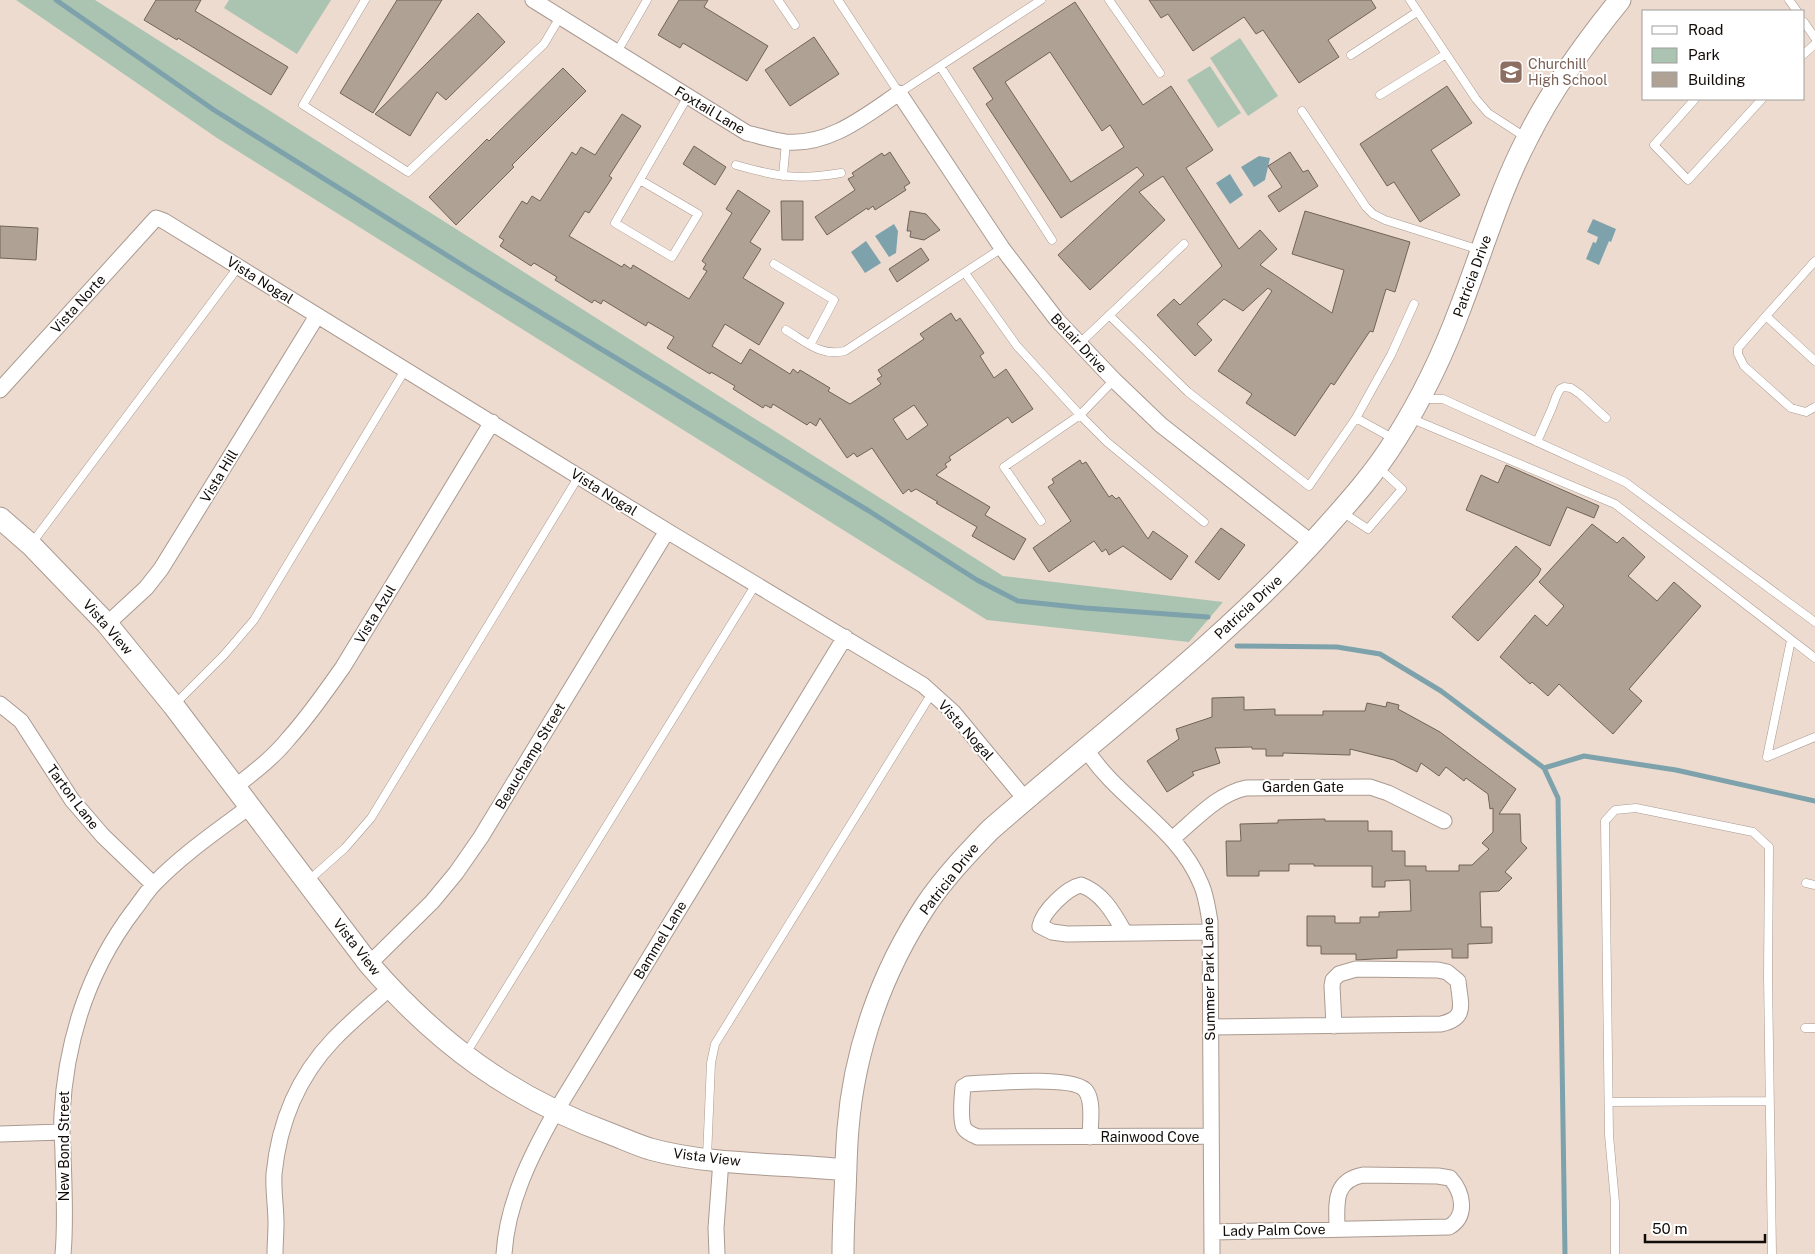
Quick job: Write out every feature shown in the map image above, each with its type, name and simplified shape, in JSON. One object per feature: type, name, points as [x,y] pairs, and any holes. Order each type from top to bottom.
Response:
[{"type":"street","name":"Foxtail Lane","points":[[533,0],[747,133],[786,142],[810,140],[833,134],[859,120],[899,93]]},
{"type":"street","name":"Patricia Drive","points":[[843,1254],[848,1128],[853,1085],[860,1054],[880,991],[897,956],[926,905],[956,866],[990,830],[1218,636],[1284,573],[1366,482],[1395,440],[1419,398],[1460,308],[1496,210],[1527,138],[1556,86],[1620,0]]},
{"type":"street","name":"Belair Drive","points":[[899,93],[1002,248],[1057,320],[1079,344],[1161,425],[1312,543]]},
{"type":"street","name":"Vista Nogal","points":[[156,218],[238,266],[667,531],[923,685],[953,712],[1025,799]]},
{"type":"street","name":"Vista Norte","points":[[0,390],[156,218]]},
{"type":"street","name":"Vista Hill","points":[[108,624],[146,588],[161,569],[317,316]]},
{"type":"street","name":"Vista Azul","points":[[235,788],[288,740],[317,704],[342,667],[492,422]]},
{"type":"street","name":"Vista View","points":[[0,518],[31,545],[108,624],[173,705],[369,964],[422,1020],[464,1056],[533,1101],[591,1127],[650,1149],[714,1160],[846,1170]]},
{"type":"street","name":"Beauchamp Street","points":[[369,964],[432,902],[456,873],[481,837],[667,531]]},
{"type":"street","name":"Bammel Lane","points":[[504,1254],[508,1225],[516,1192],[537,1145],[845,637]]},
{"type":"street","name":"Tarton Lane","points":[[0,704],[21,721],[72,800],[103,836],[153,884]]},
{"type":"street","name":"Summer Park Lane","points":[[1086,749],[1096,765],[1172,839],[1187,858],[1202,884],[1210,932],[1212,1254]]},
{"type":"street","name":"Garden Gate","points":[[1172,839],[1222,796],[1235,790],[1246,788],[1370,787],[1388,793],[1444,821]]},
{"type":"street","name":"New Bond Street","points":[[64,1254],[64,1154],[62,1132],[65,1077],[72,1040],[83,1002],[100,963],[119,930],[153,884],[188,852],[249,807]]},
{"type":"street","points":[[1125,933],[1110,907],[1098,894],[1081,885],[1074,886],[1054,902],[1041,921],[1040,926],[1052,932],[1067,934],[1210,932]]},
{"type":"street","points":[[1210,1027],[1334,1026],[1440,1024],[1457,1018],[1460,1011],[1458,981],[1447,972],[1438,970],[1356,969],[1339,974],[1333,980],[1332,986],[1334,1026]]},
{"type":"street","points":[[275,1254],[274,1175],[283,1125],[291,1103],[301,1082],[315,1061],[334,1039],[390,988]]},
{"type":"street","name":"Rainwood Cove","points":[[1090,1137],[1090,1103],[1087,1092],[1075,1084],[1066,1082],[1017,1082],[968,1084],[963,1087],[962,1121],[964,1128],[970,1134],[978,1136],[1090,1137],[1211,1136]]},
{"type":"street","points":[[0,1134],[62,1132]]},
{"type":"street","points":[[714,1160],[716,1254]]},
{"type":"street","name":"Lady Palm Cove","points":[[1212,1232],[1449,1228],[1455,1224],[1459,1217],[1461,1210],[1460,1192],[1450,1178],[1438,1176],[1363,1175],[1354,1177],[1346,1181],[1337,1197],[1336,1229]]},
{"type":"lane","points":[[364,0],[303,105],[408,172],[544,44],[560,17]]},
{"type":"lane","points":[[616,52],[647,0]]},
{"type":"lane","points":[[778,0],[794,25]]},
{"type":"lane","points":[[838,0],[899,93],[1042,0]]},
{"type":"lane","points":[[1109,0],[1160,73]]},
{"type":"lane","points":[[1410,0],[1476,99],[1488,113],[1527,138]]},
{"type":"lane","points":[[1351,55],[1417,12]]},
{"type":"lane","points":[[1805,23],[1815,38]]},
{"type":"lane","points":[[1805,53],[1815,44]]},
{"type":"lane","points":[[1380,95],[1446,54]]},
{"type":"lane","points":[[940,66],[1052,240]]},
{"type":"lane","points":[[640,180],[698,214],[672,257],[615,223],[688,96]]},
{"type":"lane","points":[[1694,100],[1654,145],[1688,180],[1761,100]]},
{"type":"lane","points":[[1302,111],[1366,207],[1373,214],[1482,250]]},
{"type":"lane","points":[[783,176],[786,142]]},
{"type":"lane","points":[[736,165],[763,173],[783,176],[812,178],[841,174]]},
{"type":"lane","points":[[1079,344],[1184,244]]},
{"type":"lane","points":[[786,330],[821,352],[835,354],[846,351],[1002,248]]},
{"type":"lane","points":[[1815,261],[1738,348],[1738,354],[1744,366],[1791,408],[1806,412],[1815,407]]},
{"type":"lane","points":[[774,264],[834,300],[810,345]]},
{"type":"lane","points":[[31,545],[238,266]]},
{"type":"lane","points":[[965,273],[1017,346],[1080,415],[1107,442],[1204,522]]},
{"type":"lane","points":[[1109,315],[1188,392],[1309,486],[1356,418],[1391,355],[1414,304]]},
{"type":"lane","points":[[1766,316],[1815,361]]},
{"type":"lane","points":[[173,705],[224,655],[254,620],[405,370]]},
{"type":"lane","points":[[1041,521],[1004,467],[1080,415],[1114,380]]},
{"type":"lane","points":[[1537,442],[1556,397],[1560,389],[1564,387],[1580,394],[1606,418]]},
{"type":"lane","points":[[1419,398],[1443,399],[1625,482],[1815,622]]},
{"type":"lane","points":[[1408,417],[1615,504],[1815,658]]},
{"type":"lane","points":[[1356,418],[1395,440]]},
{"type":"lane","points":[[1340,511],[1368,529],[1402,489],[1377,466]]},
{"type":"lane","points":[[308,881],[346,848],[372,818],[579,476]]},
{"type":"lane","points":[[464,1056],[756,584]]},
{"type":"lane","points":[[1791,640],[1767,757],[1815,737]]},
{"type":"lane","points":[[714,1160],[711,1063],[715,1044],[932,693]]},
{"type":"lane","points":[[1614,1254],[1614,1202],[1609,1102],[1605,821],[1615,810],[1636,808],[1753,832],[1769,847],[1768,976],[1772,1254]]},
{"type":"lane","points":[[1806,883],[1815,885]]},
{"type":"lane","points":[[1805,1028],[1815,1028]]},
{"type":"lane","points":[[1609,1102],[1770,1101]]},
{"type":"green space","points":[[16,0],[95,0],[1003,576],[1223,602],[1189,642],[987,620],[217,138]]},
{"type":"green space","points":[[229,0],[331,0],[297,54],[224,8]]},
{"type":"green space","points":[[1240,38],[1278,96],[1248,116],[1210,58]]},
{"type":"green space","points":[[1210,66],[1241,113],[1218,128],[1187,80]]},
{"type":"water","points":[[1259,156],[1270,158],[1265,180],[1254,187],[1241,167]]},
{"type":"water","points":[[1230,174],[1243,195],[1230,204],[1216,183]]},
{"type":"water","points":[[1593,219],[1616,229],[1599,265],[1586,259],[1593,242],[1596,243],[1598,237],[1587,232]]},
{"type":"water","points":[[894,224],[898,231],[896,253],[889,257],[875,236]]},
{"type":"water","points":[[866,241],[881,263],[865,273],[851,252]]},
{"type":"building","points":[[156,0],[201,0],[195,11],[288,67],[271,95],[178,38],[177,40],[144,20]]},
{"type":"building","points":[[397,0],[442,0],[373,113],[340,93]]},
{"type":"building","points":[[679,0],[708,0],[704,7],[768,46],[747,81],[683,43],[680,48],[658,35]]},
{"type":"building","points":[[1149,0],[1371,0],[1376,8],[1328,40],[1339,57],[1299,83],[1263,30],[1256,34],[1244,17],[1193,51],[1168,14],[1161,18]]},
{"type":"building","points":[[1075,2],[1143,105],[1171,86],[1213,150],[1186,168],[1239,249],[1260,230],[1277,249],[1260,265],[1332,313],[1344,270],[1292,254],[1305,211],[1410,242],[1395,292],[1386,289],[1373,332],[1370,331],[1334,385],[1331,383],[1295,436],[1246,403],[1252,394],[1218,371],[1272,291],[1268,288],[1243,311],[1224,299],[1197,324],[1212,340],[1195,356],[1157,315],[1174,299],[1180,305],[1222,266],[1163,176],[1139,192],[1165,220],[1090,290],[1058,255],[1144,175],[1137,167],[1061,218],[986,104],[993,99],[973,68]],"holes":[[[1050,52],[1102,131],[1110,125],[1124,147],[1071,182],[1005,82]]]},
{"type":"building","points":[[478,13],[505,42],[446,100],[437,92],[410,136],[375,114]]},
{"type":"building","points":[[814,37],[839,74],[790,106],[765,70]]},
{"type":"building","points":[[563,68],[586,91],[512,165],[514,167],[456,225],[429,197],[487,139],[489,141]]},
{"type":"building","points":[[1447,86],[1472,123],[1431,150],[1460,195],[1420,222],[1394,182],[1387,186],[1360,144]]},
{"type":"building","points":[[622,114],[641,126],[609,176],[612,178],[589,213],[585,211],[569,236],[622,267],[624,264],[631,269],[633,265],[689,299],[707,271],[703,269],[706,264],[702,261],[732,213],[726,209],[738,190],[770,211],[750,242],[761,249],[743,278],[784,303],[759,345],[725,324],[712,346],[741,364],[750,349],[790,374],[793,369],[798,373],[800,370],[830,388],[828,391],[850,404],[881,384],[877,379],[882,376],[878,370],[924,339],[920,334],[951,313],[956,321],[960,318],[984,353],[980,356],[994,378],[1006,369],[1033,409],[1012,423],[1008,417],[949,457],[951,460],[945,464],[947,467],[936,475],[990,507],[985,515],[1026,539],[1014,560],[972,536],[977,527],[936,503],[938,502],[916,489],[911,492],[909,489],[903,494],[872,448],[857,457],[854,453],[847,458],[820,418],[816,426],[810,422],[807,425],[773,404],[771,408],[765,405],[763,408],[733,389],[735,386],[711,372],[710,374],[667,348],[674,337],[648,322],[646,326],[603,300],[601,304],[594,300],[592,303],[555,280],[557,277],[534,263],[531,266],[500,246],[504,240],[499,237],[522,201],[527,204],[532,196],[540,201],[572,152],[576,155],[581,147],[595,155]],"holes":[[[914,405],[928,425],[907,440],[893,419]]]},
{"type":"building","points":[[694,146],[726,167],[715,185],[683,164]]},
{"type":"building","points":[[890,152],[910,183],[904,187],[906,190],[875,210],[873,206],[868,210],[867,208],[827,235],[815,217],[855,190],[848,179],[854,176],[852,173],[882,153],[884,156]]},
{"type":"building","points":[[1290,152],[1303,172],[1308,170],[1318,186],[1279,212],[1268,196],[1282,187],[1268,166]]},
{"type":"building","points":[[781,201],[803,201],[803,240],[782,240]]},
{"type":"building","points":[[910,211],[926,214],[940,230],[924,240],[910,237],[911,231],[907,231]]},
{"type":"building","points":[[0,226],[38,228],[36,260],[0,258]]},
{"type":"building","points":[[921,248],[929,260],[897,282],[889,269]]},
{"type":"building","points":[[1080,460],[1082,464],[1086,462],[1109,497],[1112,495],[1116,499],[1119,497],[1148,539],[1153,531],[1188,556],[1171,580],[1123,546],[1109,555],[1106,549],[1102,552],[1094,541],[1049,572],[1033,548],[1071,521],[1048,487],[1054,483],[1052,479]]},
{"type":"building","points":[[1506,465],[1599,506],[1594,518],[1567,507],[1550,546],[1466,510],[1481,475],[1498,483]]},
{"type":"building","points":[[1592,524],[1617,543],[1623,537],[1645,557],[1628,576],[1657,601],[1674,582],[1701,606],[1629,689],[1642,701],[1613,734],[1559,684],[1548,696],[1532,682],[1530,684],[1500,657],[1535,615],[1547,626],[1564,606],[1539,582]]},
{"type":"building","points":[[1221,528],[1245,545],[1219,580],[1195,562]]},
{"type":"building","points":[[1516,546],[1541,569],[1538,575],[1478,641],[1452,617]]},
{"type":"building","points":[[1244,697],[1244,710],[1275,709],[1275,715],[1323,715],[1323,711],[1365,711],[1367,703],[1386,707],[1387,702],[1399,705],[1398,709],[1440,732],[1516,789],[1499,814],[1520,814],[1521,842],[1527,848],[1505,872],[1512,878],[1499,891],[1480,892],[1481,927],[1492,927],[1492,943],[1468,944],[1468,958],[1452,958],[1452,949],[1397,950],[1397,958],[1356,960],[1356,954],[1321,954],[1321,946],[1307,946],[1307,916],[1335,916],[1335,923],[1360,923],[1360,917],[1379,917],[1379,912],[1411,911],[1410,880],[1385,881],[1385,887],[1372,887],[1372,866],[1314,866],[1314,864],[1289,864],[1289,871],[1259,871],[1259,876],[1227,876],[1226,841],[1241,841],[1240,824],[1278,823],[1278,820],[1325,819],[1325,821],[1368,821],[1368,831],[1392,831],[1392,851],[1405,851],[1405,866],[1426,866],[1426,871],[1459,871],[1459,865],[1472,865],[1489,849],[1482,843],[1493,832],[1493,808],[1490,809],[1488,794],[1466,778],[1464,781],[1446,767],[1439,776],[1421,763],[1417,772],[1394,760],[1350,749],[1350,755],[1283,753],[1283,756],[1266,756],[1266,749],[1252,749],[1252,747],[1215,748],[1220,763],[1192,772],[1194,775],[1167,792],[1147,761],[1179,739],[1176,729],[1212,717],[1212,698]]},
{"type":"waterway","points":[[56,0],[214,110],[472,271],[869,511],[977,580],[1018,601],[1208,617]]},
{"type":"waterway","points":[[1237,646],[1337,647],[1380,654],[1441,691],[1544,768],[1558,798],[1565,1254]]},
{"type":"waterway","points":[[1544,768],[1584,756],[1676,770],[1815,801]]},
{"type":"place","name":"Churchill High School","points":[[1511,72]]}]
